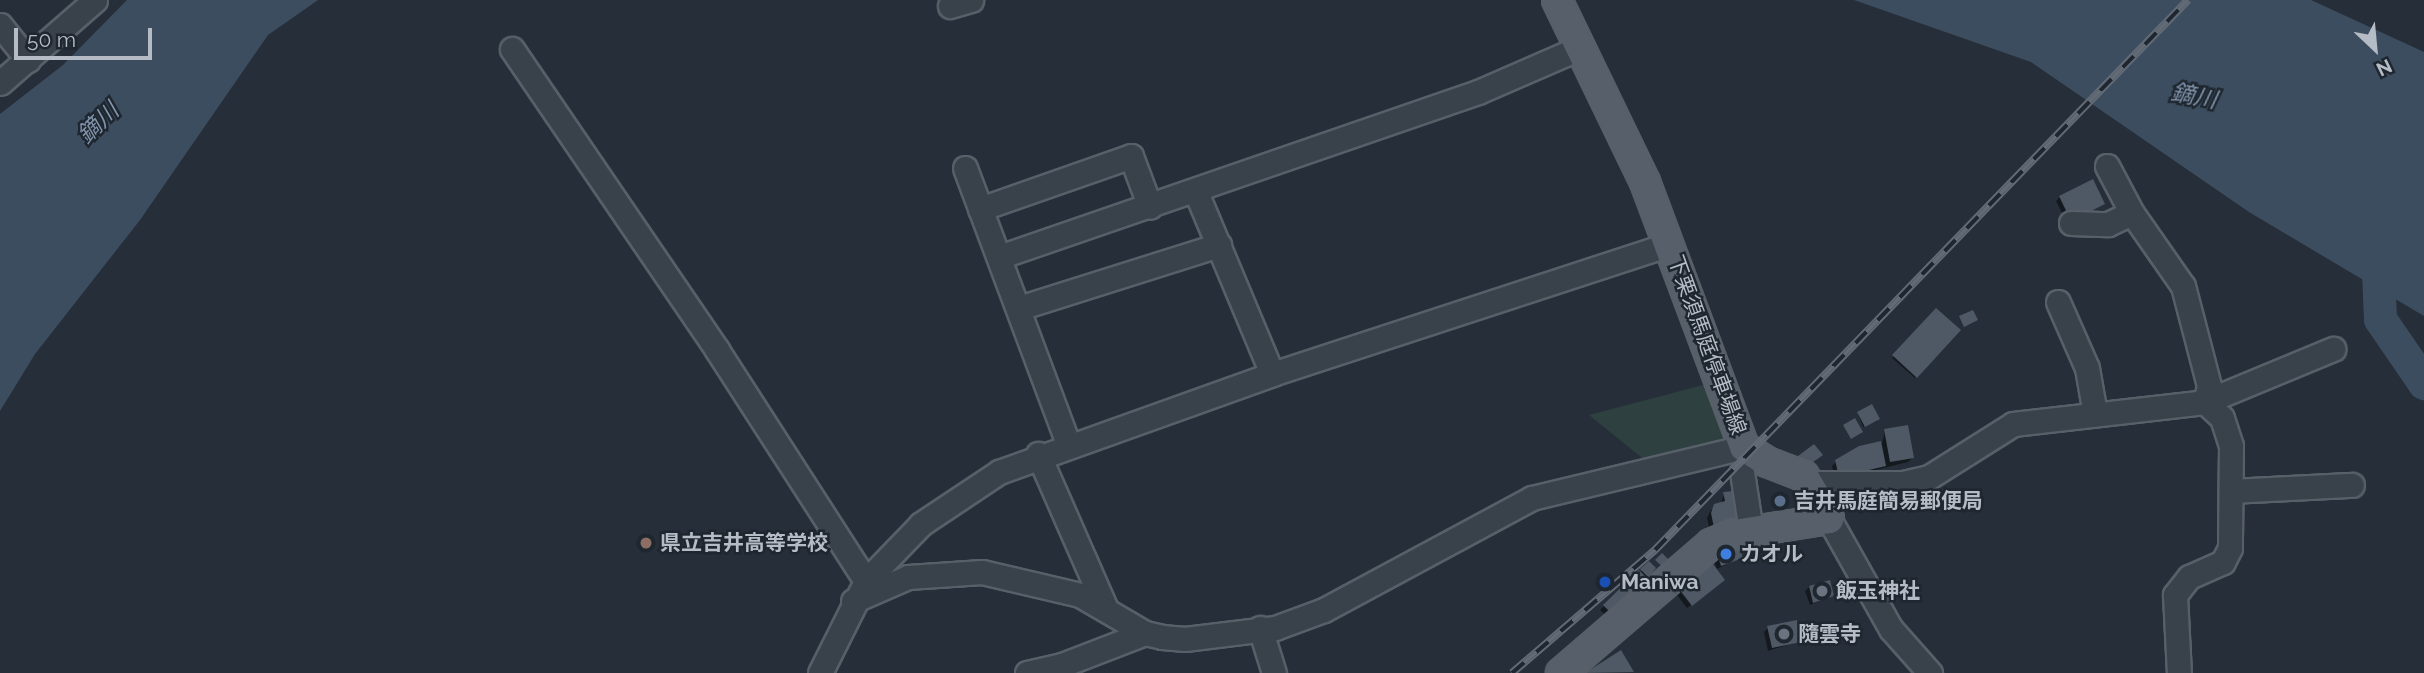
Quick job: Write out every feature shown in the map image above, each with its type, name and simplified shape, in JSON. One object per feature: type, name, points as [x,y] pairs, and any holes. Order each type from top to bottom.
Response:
[{"type":"main road","name":"下栗須馬庭停車場線","points":[[1557,0],[1645,182],[1743,459],[1812,483]]},
{"type":"main road","points":[[1561,673],[1604,639],[1692,556],[1711,544],[1751,531],[1829,519],[1812,483]]},
{"type":"street","points":[[0,83],[28,61],[86,3]]},
{"type":"street","points":[[0,25],[28,61]]},
{"type":"street","points":[[999,257],[1196,192],[1527,74],[1579,48]]},
{"type":"street","points":[[512,49],[717,350],[859,591]]},
{"type":"street","points":[[980,209],[1131,156],[1150,207]]},
{"type":"street","points":[[2107,166],[2132,213],[2183,286],[2208,386],[2206,401]]},
{"type":"street","points":[[965,168],[1068,444]]},
{"type":"street","points":[[1196,192],[1272,374]]},
{"type":"street","points":[[2071,223],[2108,224],[2132,213]]},
{"type":"street","points":[[820,673],[859,591],[921,524],[999,472],[1038,454],[1272,374],[1669,244]]},
{"type":"street","points":[[1019,308],[1219,245]]},
{"type":"street","points":[[2058,302],[2087,368],[2095,414]]},
{"type":"street","points":[[1812,483],[1903,483],[1929,477],[2013,424],[2206,401],[2333,349]]},
{"type":"street","points":[[2179,673],[2175,596],[2189,577],[2227,558],[2232,491],[2231,446],[2222,418],[2206,401]]},
{"type":"street","points":[[1038,454],[1105,609]]},
{"type":"street","points":[[859,591],[908,577],[982,572],[1052,586],[1105,609],[1145,633],[1185,639],[1275,628],[1324,610],[1532,498],[1743,459],[1751,531]]},
{"type":"street","points":[[2232,491],[2351,485]]},
{"type":"street","points":[[1829,519],[1891,629],[1930,673]]},
{"type":"street","points":[[1260,628],[1274,673]]},
{"type":"street","points":[[1027,673],[1062,665],[1145,633]]},
{"type":"shaded area","points":[[1711,383],[1730,442],[1646,461],[1589,415]]},
{"type":"water","name":"鏑川","points":[[127,0],[318,0],[268,35],[140,220],[35,354],[0,411],[0,114],[63,65]]},
{"type":"water","name":"鏑川","points":[[1854,0],[2311,0],[2424,52],[2424,316],[2249,212],[2031,62]]},
{"type":"building","points":[[2093,179],[2105,204],[2071,221],[2059,196]]},
{"type":"building","points":[[1936,308],[1961,330],[1917,378],[1892,355]]},
{"type":"building","points":[[1973,310],[1978,320],[1964,327],[1959,316]]},
{"type":"building","points":[[1872,404],[1880,419],[1865,427],[1857,412]]},
{"type":"building","points":[[1855,418],[1863,432],[1851,439],[1843,425]]},
{"type":"building","points":[[1908,425],[1914,458],[1890,462],[1884,429]]},
{"type":"building","points":[[1881,441],[1886,466],[1839,477],[1835,460],[1859,446]]},
{"type":"building","points":[[1814,444],[1823,455],[1802,470],[1794,459]]},
{"type":"building","points":[[1734,491],[1742,527],[1715,533],[1711,513],[1714,504],[1725,501],[1723,492]]},
{"type":"building","points":[[1739,545],[1743,558],[1721,566],[1717,553]]},
{"type":"building","points":[[1662,553],[1672,563],[1665,569],[1655,560]]},
{"type":"building","points":[[1707,556],[1725,580],[1692,606],[1673,581]]},
{"type":"building","points":[[1649,561],[1656,568],[1648,577],[1640,569]]},
{"type":"building","points":[[1639,570],[1652,583],[1616,618],[1603,605]]},
{"type":"building","name":"飯玉神社","points":[[1830,580],[1834,596],[1813,603],[1809,586]]},
{"type":"building","name":"隨雲寺","points":[[1797,620],[1801,642],[1772,648],[1767,626]]},
{"type":"building","points":[[1621,650],[1634,672],[1585,673]]},
{"type":"waterway","points":[[2377,245],[2380,319],[2424,383]]},
{"type":"railway","points":[[1512,673],[1655,550],[2188,0]]},
{"type":"place","name":"吉井馬庭簡易郵便局","points":[[1780,501]]},
{"type":"place","name":"県立吉井高等学校","points":[[646,543]]},
{"type":"place","name":"カオル","points":[[1726,554]]},
{"type":"place","name":"Maniwa","points":[[1605,582]]},
{"type":"place","name":"飯玉神社","points":[[1822,591]]},
{"type":"place","name":"隨雲寺","points":[[1784,634]]}]
